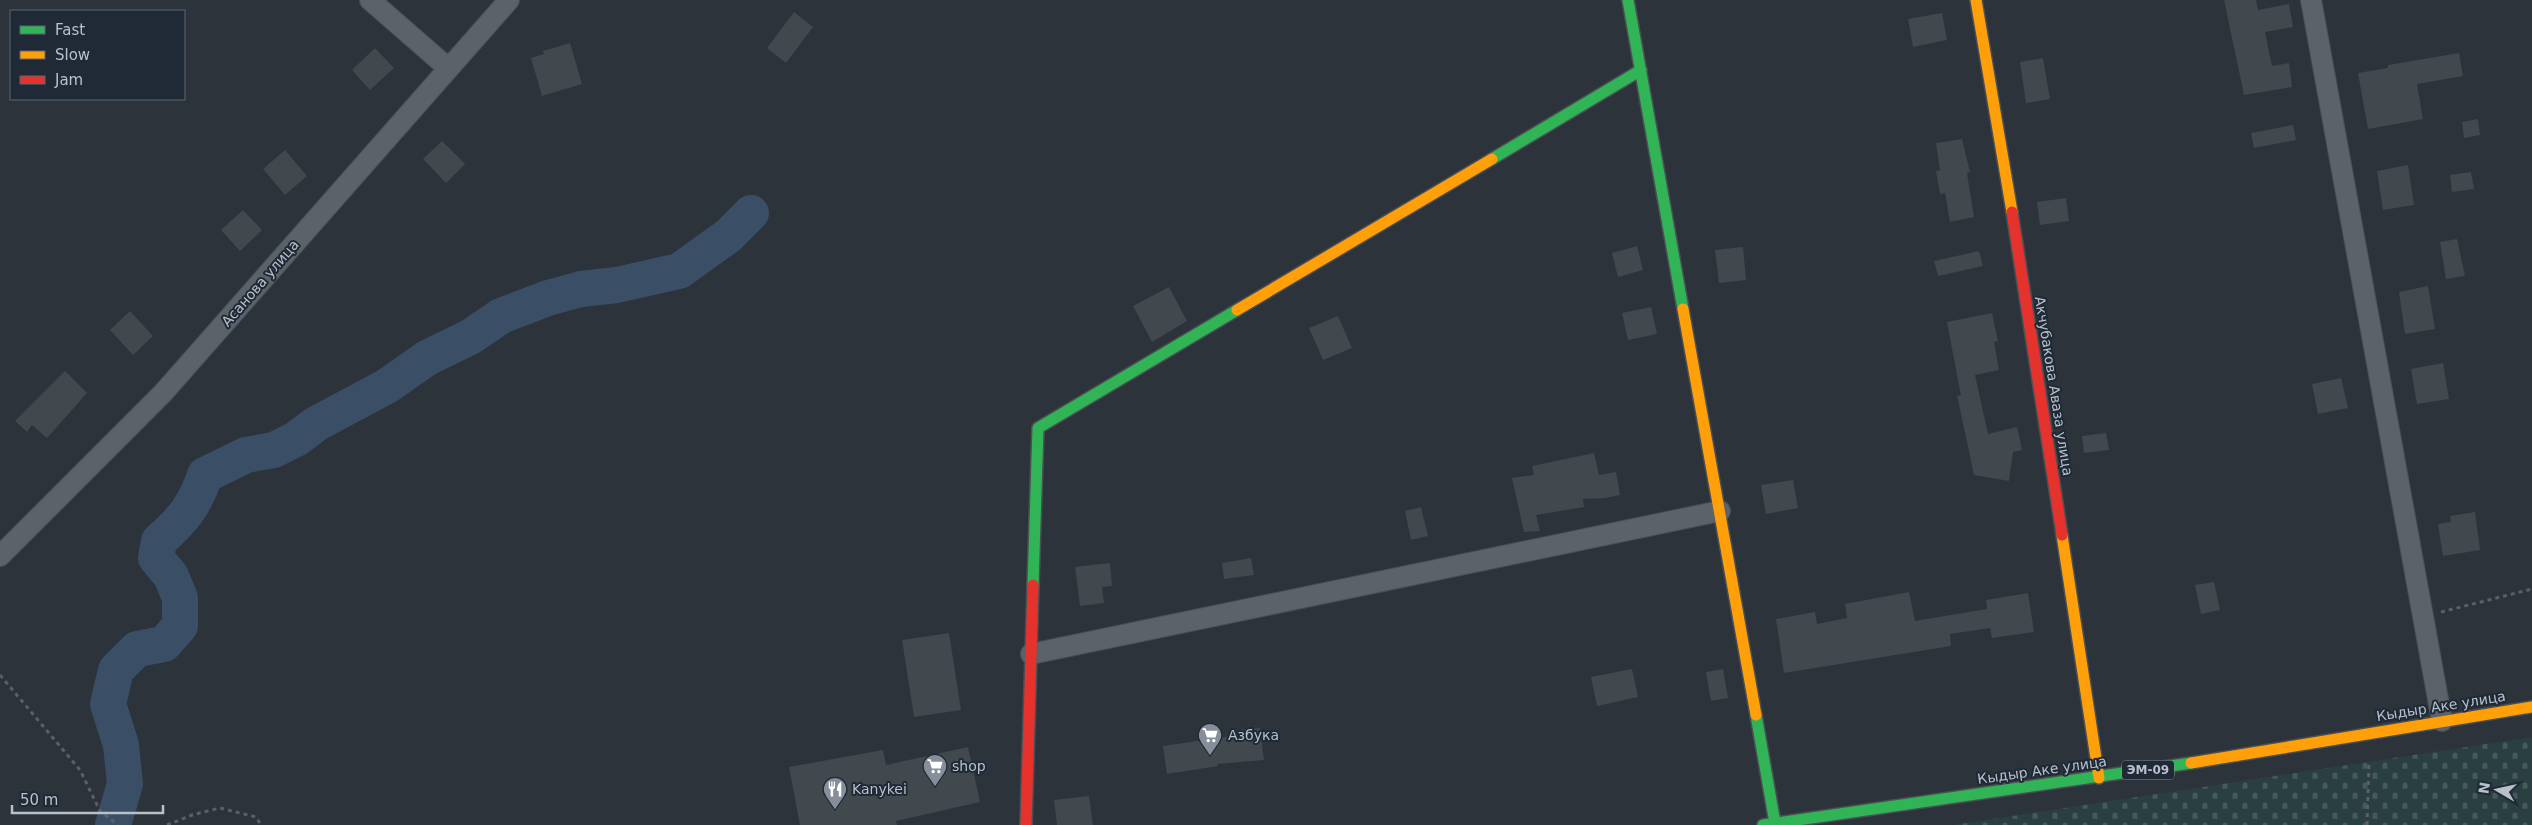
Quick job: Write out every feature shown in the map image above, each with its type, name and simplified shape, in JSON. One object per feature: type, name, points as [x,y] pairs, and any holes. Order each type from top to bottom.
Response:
[{"type":"main road","points":[[1628,0],[1775,823]]},
{"type":"main road","name":"Акчубакова Аваза улица","points":[[1976,0],[2001,142],[2098,778]]},
{"type":"main road","points":[[1026,825],[1038,428],[1641,70]]},
{"type":"main road","name":"Кыдыр Аке улица","points":[[1762,825],[2098,778],[2532,707]]},
{"type":"street","points":[[370,0],[448,68]]},
{"type":"street","name":"Асанова улица","points":[[0,556],[163,393],[509,0]]},
{"type":"street","points":[[2311,0],[2442,721]]},
{"type":"street","points":[[1032,654],[1720,511]]},
{"type":"path","points":[[2424,616],[2532,589]]},
{"type":"path","points":[[0,675],[80,770],[100,811],[118,825]]},
{"type":"path","points":[[2367,825],[2369,762]]},
{"type":"path","points":[[167,825],[192,815],[220,808],[256,817],[261,825]]},
{"type":"green space","points":[[2532,737],[2532,825],[1953,825]]},
{"type":"building","points":[[2224,0],[2256,0],[2258,10],[2289,4],[2293,27],[2265,32],[2272,66],[2289,63],[2292,87],[2244,95]]},
{"type":"building","points":[[794,12],[813,27],[786,63],[767,48]]},
{"type":"building","points":[[1942,13],[1947,40],[1913,47],[1908,19]]},
{"type":"building","points":[[570,43],[582,84],[542,96],[531,58],[544,54],[543,51]]},
{"type":"building","points":[[375,48],[394,68],[370,90],[352,70]]},
{"type":"building","points":[[2459,53],[2463,76],[2417,84],[2423,119],[2368,129],[2358,73],[2388,68],[2388,65]]},
{"type":"building","points":[[2043,58],[2050,99],[2026,103],[2020,62]]},
{"type":"building","points":[[2478,119],[2480,135],[2464,138],[2462,122]]},
{"type":"building","points":[[2293,125],[2296,140],[2254,148],[2251,133]]},
{"type":"building","points":[[1962,139],[1970,172],[1967,173],[1974,217],[1950,222],[1945,193],[1940,194],[1936,171],[1940,170],[1936,143]]},
{"type":"building","points":[[442,141],[465,164],[446,183],[423,159]]},
{"type":"building","points":[[285,150],[307,176],[285,195],[263,169]]},
{"type":"building","points":[[2408,165],[2414,205],[2383,210],[2377,171]]},
{"type":"building","points":[[2471,172],[2474,189],[2452,192],[2450,175]]},
{"type":"building","points":[[2066,198],[2069,221],[2040,225],[2037,202]]},
{"type":"building","points":[[243,210],[262,230],[240,251],[221,230]]},
{"type":"building","points":[[2457,239],[2465,276],[2446,279],[2440,242]]},
{"type":"building","points":[[1637,246],[1643,270],[1618,277],[1612,253]]},
{"type":"building","points":[[1743,247],[1746,280],[1719,283],[1715,250]]},
{"type":"building","points":[[1979,251],[1983,266],[1938,276],[1934,261]]},
{"type":"building","points":[[2428,286],[2435,329],[2405,334],[2399,292]]},
{"type":"building","points":[[1169,287],[1187,321],[1152,342],[1133,306]]},
{"type":"building","points":[[1651,307],[1657,334],[1628,340],[1622,313]]},
{"type":"building","points":[[130,311],[153,336],[133,355],[110,330]]},
{"type":"building","points":[[1992,313],[1998,341],[1994,342],[1999,370],[1975,375],[1988,434],[2017,427],[2022,450],[2013,452],[2009,481],[1974,475],[1957,395],[1961,396],[1947,322]]},
{"type":"building","points":[[1338,316],[1352,348],[1323,360],[1309,328]]},
{"type":"building","points":[[2443,363],[2449,399],[2417,404],[2411,369]]},
{"type":"building","points":[[65,371],[87,393],[47,438],[32,425],[27,432],[15,421]]},
{"type":"building","points":[[2341,378],[2348,408],[2318,414],[2312,384]]},
{"type":"building","points":[[2106,433],[2109,450],[2084,453],[2082,436]]},
{"type":"building","points":[[1594,453],[1599,475],[1616,472],[1620,495],[1583,499],[1584,507],[1536,515],[1540,531],[1524,532],[1512,478],[1534,475],[1532,466]]},
{"type":"building","points":[[1793,480],[1798,508],[1766,514],[1761,485]]},
{"type":"building","points":[[1421,507],[1428,536],[1411,540],[1405,511]]},
{"type":"building","points":[[2475,512],[2480,550],[2443,556],[2438,524],[2451,522],[2450,516]]},
{"type":"building","points":[[1251,558],[1254,575],[1224,579],[1222,563]]},
{"type":"building","points":[[1110,563],[1112,586],[1102,587],[1104,603],[1080,606],[1075,567]]},
{"type":"building","points":[[2214,582],[2220,610],[2201,614],[2195,585]]},
{"type":"building","points":[[1909,592],[1915,621],[1987,609],[1986,600],[2028,593],[2034,632],[1992,638],[1990,628],[1950,634],[1951,646],[1784,673],[1776,619],[1815,612],[1817,624],[1847,618],[1845,604]]},
{"type":"building","points":[[949,633],[961,710],[914,717],[902,640]]},
{"type":"building","points":[[1632,669],[1638,697],[1597,706],[1591,677]]},
{"type":"building","points":[[1723,669],[1728,698],[1711,701],[1706,672]]},
{"type":"building","points":[[1260,728],[1264,760],[1217,764],[1218,766],[1167,774],[1163,746],[1239,735],[1239,730]]},
{"type":"building","points":[[968,747],[980,802],[896,821],[897,825],[800,825],[789,767],[883,750],[886,765]]},
{"type":"building","points":[[1089,796],[1093,825],[1057,825],[1054,800]]},
{"type":"waterway","points":[[113,825],[125,784],[121,745],[108,704],[116,670],[137,649],[164,644],[180,626],[180,598],[171,576],[156,558],[159,541],[175,526],[192,504],[205,475],[246,455],[274,450],[296,439],[316,424],[387,386],[427,358],[470,337],[501,316],[548,298],[581,289],[617,285],[679,271],[728,236],[751,213]]},
{"type":"traffic: fast","points":[[1628,0],[1683,309]]},
{"type":"traffic: fast","points":[[1492,159],[1641,70]]},
{"type":"traffic: fast","points":[[1033,585],[1038,428],[1237,310]]},
{"type":"traffic: fast","points":[[1756,715],[1775,823]]},
{"type":"traffic: fast","points":[[1763,825],[2191,763]]},
{"type":"traffic: slow","points":[[1976,0],[2012,212]]},
{"type":"traffic: slow","points":[[1237,310],[1492,159]]},
{"type":"traffic: slow","points":[[1683,309],[1756,715]]},
{"type":"traffic: slow","points":[[2062,535],[2099,778]]},
{"type":"traffic: slow","points":[[2191,763],[2532,707]]},
{"type":"traffic: jam","points":[[2012,212],[2062,535]]},
{"type":"traffic: jam","points":[[1026,825],[1033,585]]},
{"type":"place","name":"Азбука","points":[[1210,756]]},
{"type":"place","name":"shop","points":[[935,787]]},
{"type":"place","name":"Kanykei","points":[[835,810]]}]
